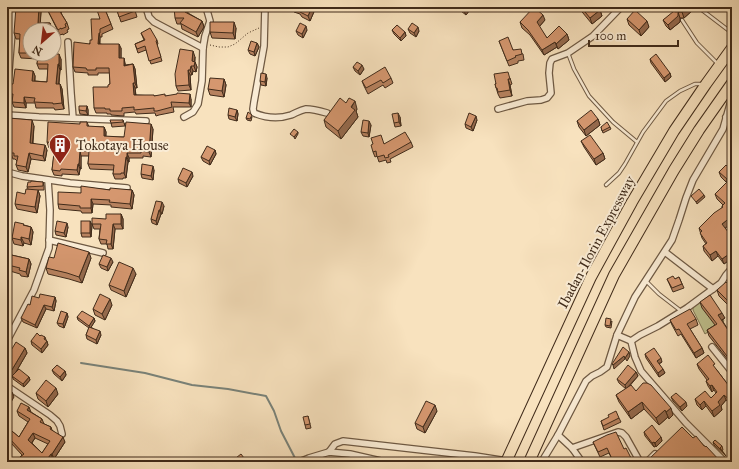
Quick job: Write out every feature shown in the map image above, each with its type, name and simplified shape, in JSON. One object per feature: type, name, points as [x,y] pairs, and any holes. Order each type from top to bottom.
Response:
[{"type":"highway","name":"Ibadan-Ilorin Expressway","points":[[507,461],[591,277],[674,130],[732,48]]},
{"type":"highway","points":[[529,462],[614,276],[674,170],[732,82]]},
{"type":"street","points":[[7,96],[8,64],[14,7]]},
{"type":"street","points":[[146,7],[154,22],[203,45]]},
{"type":"street","points":[[184,117],[193,112],[198,104],[202,81],[203,45],[210,21],[206,7]]},
{"type":"street","points":[[265,7],[264,46],[254,102],[254,113],[276,118],[290,115],[297,111],[313,109],[327,113]]},
{"type":"street","points":[[498,109],[547,98],[551,92],[549,73],[552,59],[568,53],[593,36],[621,7]]},
{"type":"street","points":[[68,42],[73,118]]},
{"type":"street","points":[[544,458],[558,435],[586,381],[607,367],[610,353],[617,335],[635,297],[672,240],[680,220],[686,198],[694,180],[723,129],[732,97]]},
{"type":"street","points":[[7,115],[146,121]]},
{"type":"street","points":[[726,117],[732,125]]},
{"type":"street","points":[[7,172],[22,176],[70,183],[128,188]]},
{"type":"street","points":[[7,341],[34,290],[49,248],[50,210],[48,180]]},
{"type":"street","points":[[50,240],[103,252]]},
{"type":"street","points":[[665,252],[713,289]]},
{"type":"street","points":[[632,341],[682,311],[713,289],[721,283],[732,268]]},
{"type":"street","points":[[617,335],[632,341]]},
{"type":"street","points":[[632,341],[641,371],[686,423],[726,462]]},
{"type":"street","points":[[712,347],[732,372]]},
{"type":"street","points":[[7,386],[57,421],[62,434]]},
{"type":"street","points":[[681,429],[686,423]]},
{"type":"street","points":[[572,448],[618,432],[622,432],[640,462]]},
{"type":"street","points":[[558,435],[572,448],[582,462]]},
{"type":"street","points":[[329,452],[335,444],[343,441],[468,455],[507,461]]},
{"type":"street","points":[[646,462],[659,450]]},
{"type":"street","points":[[299,462],[329,452],[350,454],[385,462]]},
{"type":"lane","points":[[677,7],[678,15]]},
{"type":"lane","points":[[698,7],[732,31]]},
{"type":"lane","points":[[682,20],[698,43],[719,66]]},
{"type":"lane","points":[[568,53],[574,69],[588,96],[613,122],[637,142]]},
{"type":"lane","points":[[606,185],[619,173],[643,132],[666,100],[695,84],[706,84]]},
{"type":"lane","points":[[646,281],[682,311]]},
{"type":"path","points":[[203,45],[228,47],[235,44],[248,34],[265,26]]},
{"type":"green space","points":[[710,295],[724,321],[705,334],[693,310],[693,306]]},
{"type":"building","points":[[16,7],[39,7],[38,22],[22,22],[22,53],[19,53],[20,34],[14,33]]},
{"type":"building","points":[[46,7],[59,7],[59,10],[67,23],[65,24],[66,27],[62,29],[62,22],[54,22]]},
{"type":"building","points":[[96,7],[104,7],[111,24],[100,29],[98,44],[119,44],[119,58],[124,58],[124,66],[133,64],[135,83],[133,83],[134,95],[154,96],[165,94],[165,96],[177,93],[190,94],[189,103],[171,102],[172,107],[157,111],[154,111],[154,108],[134,110],[134,107],[122,108],[122,111],[110,111],[110,109],[105,108],[94,108],[93,87],[108,87],[110,84],[109,68],[87,70],[86,68],[73,67],[74,42],[90,44],[90,40],[92,40],[91,19],[100,19]]},
{"type":"building","points":[[116,7],[134,7],[135,11],[119,17]]},
{"type":"building","points":[[174,7],[186,7],[185,12],[202,21],[196,32],[180,23],[184,18],[175,18]]},
{"type":"building","points":[[294,7],[312,7],[308,16],[300,12],[300,9]]},
{"type":"building","points":[[459,7],[468,7],[464,11]]},
{"type":"building","points":[[534,7],[543,15],[537,22],[547,38],[559,26],[567,34],[556,44],[555,42],[542,50],[528,30],[520,22]]},
{"type":"building","points":[[581,7],[597,7],[600,10],[590,18]]},
{"type":"building","points":[[678,7],[688,7],[682,12],[678,12],[678,16],[668,25],[663,20],[674,11],[678,11]]},
{"type":"building","points":[[635,10],[647,21],[639,30],[627,19]]},
{"type":"building","points":[[210,22],[234,22],[233,33],[210,32]]},
{"type":"building","points":[[300,23],[306,26],[302,34],[296,31]]},
{"type":"building","points":[[412,23],[418,27],[414,33],[408,29]]},
{"type":"building","points":[[397,25],[405,32],[400,38],[392,30]]},
{"type":"building","points":[[150,28],[157,40],[156,41],[161,57],[149,61],[145,46],[137,49],[135,44],[145,40],[141,33]]},
{"type":"building","points":[[508,37],[513,50],[521,49],[522,54],[507,61],[499,41]]},
{"type":"building","points":[[251,41],[257,43],[254,52],[248,50]]},
{"type":"building","points":[[180,49],[193,51],[192,61],[195,62],[194,66],[191,66],[190,70],[188,70],[189,85],[176,86],[175,74]]},
{"type":"building","points":[[656,54],[670,73],[664,78],[650,59]]},
{"type":"building","points":[[37,62],[59,62],[56,84],[60,84],[62,103],[53,104],[34,102],[35,98],[24,97],[24,103],[12,102],[13,94],[9,94],[10,84],[13,84],[15,69],[33,71],[32,81],[47,82],[48,64],[37,64]]},
{"type":"building","points":[[357,62],[362,65],[358,71],[353,67]]},
{"type":"building","points":[[385,67],[391,78],[383,83],[381,80],[366,88],[362,81]]},
{"type":"building","points":[[508,72],[510,79],[508,79],[510,90],[498,92],[494,74]]},
{"type":"building","points":[[261,73],[266,74],[265,82],[260,81]]},
{"type":"building","points":[[210,78],[224,79],[222,91],[208,89]]},
{"type":"building","points":[[340,98],[346,103],[349,98],[355,101],[351,107],[355,110],[338,131],[324,120]]},
{"type":"building","points":[[79,106],[87,106],[86,111],[79,110]]},
{"type":"building","points":[[229,108],[237,110],[235,117],[228,115]]},
{"type":"building","points":[[591,110],[598,119],[584,130],[577,121]]},
{"type":"building","points":[[248,112],[252,115],[250,119],[246,118]]},
{"type":"building","points":[[398,113],[399,122],[394,123],[392,114]]},
{"type":"building","points":[[469,113],[476,116],[471,127],[465,124]]},
{"type":"building","points":[[9,118],[32,120],[30,143],[45,145],[43,156],[29,153],[26,167],[16,165],[18,156],[14,156],[14,153],[11,153],[11,149],[7,149]]},
{"type":"building","points":[[110,120],[123,120],[123,122],[111,123]]},
{"type":"building","points":[[363,120],[369,121],[368,133],[361,132]]},
{"type":"building","points":[[48,122],[80,124],[80,122],[87,122],[87,126],[104,127],[104,136],[122,137],[124,137],[126,122],[151,124],[149,152],[141,151],[141,153],[127,153],[124,173],[121,174],[113,174],[114,165],[88,164],[89,151],[80,151],[77,170],[52,170],[55,143],[47,142]]},
{"type":"building","points":[[607,122],[610,127],[602,131],[601,127]]},
{"type":"building","points":[[294,129],[298,132],[294,137],[290,134]]},
{"type":"building","points":[[405,132],[411,142],[388,155],[389,157],[385,158],[384,155],[377,157],[376,151],[373,152],[371,138],[381,135],[384,144]]},
{"type":"building","points":[[590,135],[603,153],[594,159],[581,141]]},
{"type":"building","points":[[207,146],[215,150],[209,161],[201,157]]},
{"type":"building","points":[[142,164],[153,166],[151,176],[141,174]]},
{"type":"building","points":[[726,165],[732,171],[732,219],[731,217],[722,224],[732,237],[732,252],[722,259],[716,251],[710,255],[703,246],[707,243],[700,233],[702,231],[699,228],[714,213],[723,207],[722,206],[725,203],[715,194],[727,182],[727,179],[719,172]]},
{"type":"building","points":[[183,168],[192,172],[186,183],[178,179]]},
{"type":"building","points":[[28,182],[43,182],[43,186],[27,187]]},
{"type":"building","points":[[81,186],[110,190],[110,188],[132,190],[130,204],[109,202],[110,200],[91,199],[91,208],[80,208],[80,206],[58,204],[58,192],[81,193]]},
{"type":"building","points":[[26,189],[38,190],[35,207],[15,204],[17,192],[25,194]]},
{"type":"building","points":[[699,189],[704,195],[696,202],[691,196]]},
{"type":"building","points":[[156,201],[162,202],[156,221],[151,219]]},
{"type":"building","points":[[106,214],[121,214],[121,224],[113,224],[111,244],[106,244],[107,240],[99,239],[101,224],[92,224],[92,218],[106,219]]},
{"type":"building","points":[[57,221],[67,223],[64,233],[55,231]]},
{"type":"building","points":[[81,221],[90,221],[90,233],[81,233]]},
{"type":"building","points":[[15,222],[31,227],[29,239],[21,237],[21,240],[12,238]]},
{"type":"building","points":[[58,243],[89,252],[79,277],[46,268],[49,257],[54,258]]},
{"type":"building","points":[[7,254],[29,259],[26,272],[19,270],[20,268],[8,265]]},
{"type":"building","points":[[103,255],[111,258],[107,267],[99,264]]},
{"type":"building","points":[[119,262],[133,268],[124,291],[109,285]]},
{"type":"building","points":[[673,276],[675,279],[679,277],[682,284],[672,288],[667,279]]},
{"type":"building","points":[[726,282],[732,288],[732,305],[717,290]]},
{"type":"building","points":[[40,294],[55,297],[52,307],[44,305],[35,325],[21,318],[28,304],[30,305],[32,296],[39,298]]},
{"type":"building","points":[[100,294],[110,299],[102,314],[93,309]]},
{"type":"building","points":[[710,295],[722,313],[718,315],[732,336],[732,359],[730,360],[707,330],[717,324],[700,302]]},
{"type":"building","points":[[690,309],[696,319],[687,324],[702,348],[694,353],[679,329],[676,330],[670,320]]},
{"type":"building","points":[[61,311],[67,313],[63,324],[57,323]]},
{"type":"building","points":[[82,311],[94,318],[89,326],[77,317]]},
{"type":"building","points":[[606,318],[611,319],[610,326],[605,325]]},
{"type":"building","points":[[89,327],[100,331],[96,340],[86,335]]},
{"type":"building","points":[[37,333],[40,336],[45,337],[44,339],[47,341],[41,349],[31,341]]},
{"type":"building","points":[[16,342],[25,348],[10,373],[8,371],[7,372],[7,357]]},
{"type":"building","points":[[623,347],[629,352],[625,358],[624,356],[613,365],[612,364]]},
{"type":"building","points":[[654,348],[661,358],[657,361],[663,369],[658,373],[645,354]]},
{"type":"building","points":[[708,355],[715,364],[713,365],[729,386],[732,382],[732,405],[730,403],[731,401],[724,395],[718,402],[720,405],[712,411],[704,401],[700,405],[695,399],[705,391],[711,398],[717,392],[712,385],[710,386],[706,381],[709,379],[697,364]]},
{"type":"building","points":[[57,365],[65,371],[60,377],[52,370]]},
{"type":"building","points":[[628,365],[636,372],[625,385],[617,379]]},
{"type":"building","points":[[19,369],[29,377],[23,384],[12,376]]},
{"type":"building","points":[[46,380],[56,388],[46,401],[36,393]]},
{"type":"building","points":[[643,383],[651,385],[671,408],[666,412],[665,410],[656,418],[642,402],[628,412],[616,395],[631,385],[636,391]]},
{"type":"building","points":[[7,389],[12,392],[7,401]]},
{"type":"building","points":[[676,393],[686,402],[680,407],[671,397]]},
{"type":"building","points":[[426,401],[435,405],[423,427],[415,423]]},
{"type":"building","points":[[21,403],[29,407],[27,410],[42,419],[40,422],[51,427],[50,429],[63,437],[45,462],[23,462],[19,458],[24,454],[9,438],[7,440],[7,427],[19,437],[30,419],[17,411]],"holes":[[[33,433],[50,441],[42,453],[28,440]]]},
{"type":"building","points":[[616,411],[619,418],[603,426],[601,421]]},
{"type":"building","points":[[308,416],[310,424],[305,425],[303,417]]},
{"type":"building","points":[[652,425],[661,437],[655,443],[652,443],[644,432]]},
{"type":"building","points":[[682,427],[693,438],[696,436],[721,462],[649,462],[648,460]]},
{"type":"building","points":[[616,432],[624,449],[626,448],[633,462],[606,462],[612,459],[607,448],[598,452],[593,442]]},
{"type":"building","points":[[715,440],[722,446],[720,448],[724,453],[713,442]]},
{"type":"building","points":[[241,454],[247,462],[231,462],[232,461]]},
{"type":"waterway","points":[[81,363],[145,373],[192,385],[228,389],[266,396],[274,411],[281,431],[296,460]]},
{"type":"place","name":"Tokotaya House","points":[[60,164]]}]
